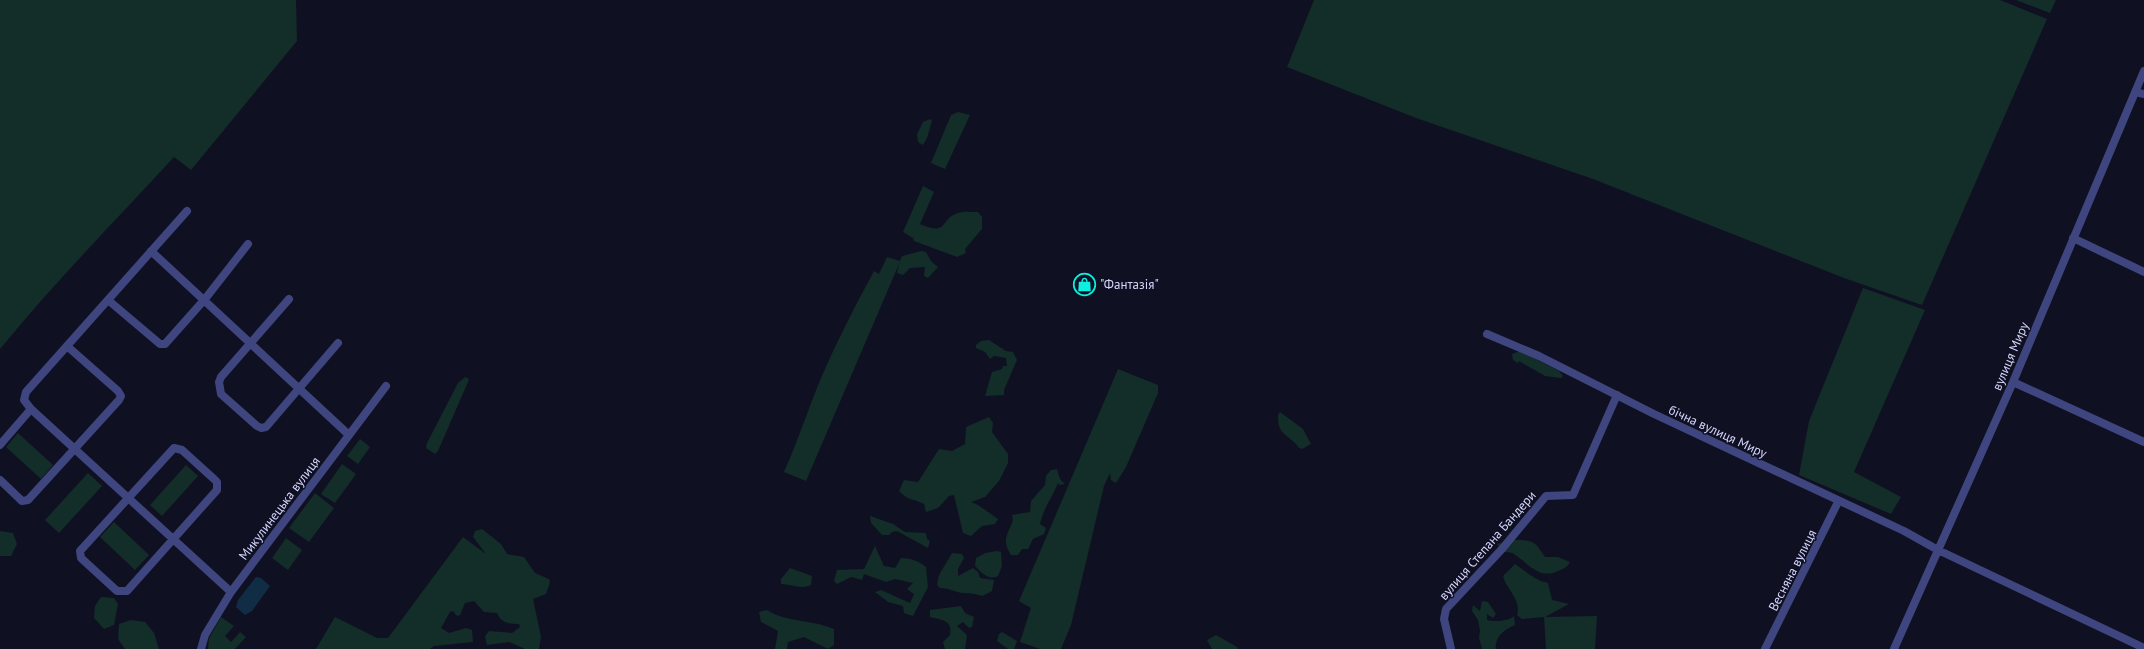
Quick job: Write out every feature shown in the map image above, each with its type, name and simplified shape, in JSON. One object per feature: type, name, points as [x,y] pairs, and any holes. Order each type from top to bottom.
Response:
[{"type":"street","name":"вулиця Миру","points":[[1894,649],[2014,382],[2144,70]]},
{"type":"street","points":[[2135,92],[2144,94]]},
{"type":"street","points":[[187,211],[26,392],[24,400],[31,409],[231,592]]},
{"type":"street","points":[[2073,238],[2144,272]]},
{"type":"street","points":[[108,300],[163,344],[167,342],[204,299],[248,244]]},
{"type":"street","points":[[151,251],[349,434]]},
{"type":"street","points":[[289,299],[221,377],[219,382],[221,394],[257,426],[264,428],[338,343]]},
{"type":"street","name":"бічна вулиця Миру","points":[[1487,334],[1538,356],[1838,502],[1904,531],[1938,550],[2144,648]]},
{"type":"street","points":[[0,480],[20,499],[26,502],[121,396],[118,391],[67,346]]},
{"type":"street","points":[[2014,382],[2144,442]]},
{"type":"street","name":"Микулинецька вулиця","points":[[201,649],[205,636],[231,592],[386,386]]},
{"type":"street","name":"вулиця Степана Бандери","points":[[1451,649],[1444,619],[1446,610],[1502,549],[1546,496],[1573,495],[1617,395]]},
{"type":"street","points":[[0,445],[31,409]]},
{"type":"street","points":[[174,448],[182,450],[217,482],[216,490],[174,539],[126,591],[122,592],[117,590],[81,558],[80,551],[174,448]]},
{"type":"street","name":"Весняна вулиця","points":[[1765,649],[1838,502]]},
{"type":"green space","points":[[0,0],[296,0],[297,41],[191,170],[174,157],[64,275],[0,349]]},
{"type":"green space","points":[[1314,0],[2000,0],[2047,19],[1922,305],[1844,278],[1593,179],[1416,118],[1287,67]]},
{"type":"green space","points":[[2016,0],[2056,0],[2050,13]]},
{"type":"green space","points":[[958,112],[970,115],[945,169],[931,163],[951,115]]},
{"type":"green space","points":[[930,119],[932,121],[927,138],[923,145],[918,142],[917,134],[923,122]]},
{"type":"green space","points":[[923,186],[934,192],[920,224],[929,228],[940,228],[952,216],[963,212],[978,212],[982,217],[982,229],[965,249],[966,253],[957,257],[914,241],[913,238],[903,232]]},
{"type":"green space","points":[[921,251],[926,252],[931,261],[938,267],[928,278],[924,276],[925,267],[910,268],[903,275],[897,273],[899,264],[806,481],[784,472],[827,364],[874,271],[879,274],[887,257],[900,261],[902,256]]},
{"type":"green space","points":[[1863,288],[1925,310],[1854,472],[1901,497],[1891,514],[1799,475],[1809,421]]},
{"type":"green space","points":[[989,340],[1006,351],[1013,352],[1017,360],[1004,390],[1004,395],[985,396],[992,372],[1002,369],[1003,366],[1007,366],[1006,358],[994,356],[990,359],[985,352],[976,348],[976,345],[981,341]]},
{"type":"green space","points":[[1520,351],[1559,371],[1563,376],[1561,378],[1545,376],[1519,361],[1518,363],[1513,360],[1512,354]]},
{"type":"green space","points":[[1118,369],[1158,385],[1158,393],[1126,467],[1116,483],[1111,480],[1110,473],[1104,486],[1071,625],[1061,649],[1040,649],[1020,642],[1031,608],[1019,601]]},
{"type":"green space","points":[[465,377],[469,379],[468,382],[438,451],[435,454],[426,448],[427,443],[458,383]]},
{"type":"green space","points":[[1280,412],[1303,429],[1311,444],[1301,449],[1282,432],[1278,421],[1278,415]]},
{"type":"green space","points":[[989,417],[993,423],[992,432],[1008,454],[1008,463],[999,481],[985,497],[971,502],[998,519],[995,524],[982,526],[971,536],[963,533],[954,495],[949,496],[938,508],[926,512],[924,504],[908,498],[899,491],[904,480],[918,482],[939,449],[952,451],[965,444],[966,427]]},
{"type":"green space","points":[[18,433],[53,465],[41,479],[6,447]]},
{"type":"green space","points":[[360,439],[370,447],[358,464],[347,456]]},
{"type":"green space","points":[[342,464],[356,474],[335,503],[321,494]]},
{"type":"green space","points":[[186,465],[198,476],[162,516],[150,505]]},
{"type":"green space","points":[[1057,469],[1060,479],[1065,484],[1059,485],[1058,483],[1044,513],[1040,524],[1046,528],[1044,534],[1033,539],[1028,549],[1022,549],[1018,555],[1011,555],[1006,545],[1006,537],[1013,520],[1012,515],[1030,512],[1031,501],[1045,485],[1046,476],[1051,470]]},
{"type":"green space","points":[[88,473],[102,486],[59,533],[45,520]]},
{"type":"green space","points":[[315,493],[334,508],[309,542],[289,528]]},
{"type":"green space","points":[[870,516],[893,524],[905,532],[926,533],[927,539],[930,541],[928,548],[897,531],[892,532],[889,535],[882,535],[871,523]]},
{"type":"green space","points":[[114,522],[149,555],[135,570],[100,537]]},
{"type":"green space","points":[[482,529],[501,544],[507,554],[524,557],[535,573],[549,579],[550,582],[546,594],[533,599],[541,637],[539,649],[525,649],[509,642],[487,645],[485,636],[489,631],[512,633],[520,627],[519,624],[503,621],[497,613],[484,612],[474,601],[465,603],[460,615],[457,616],[453,611],[450,612],[441,628],[449,633],[466,628],[472,630],[473,642],[434,646],[430,649],[316,649],[335,617],[377,638],[388,638],[463,537],[486,554],[473,537],[475,531]]},
{"type":"green space","points":[[0,531],[13,533],[17,544],[11,556],[0,556]]},
{"type":"green space","points":[[286,538],[302,550],[288,570],[272,558]]},
{"type":"green space","points":[[1514,540],[1533,542],[1545,557],[1558,557],[1570,562],[1568,566],[1558,571],[1551,573],[1539,572],[1514,554],[1510,552],[1502,552],[1497,544]]},
{"type":"green space","points":[[875,546],[884,566],[895,568],[901,558],[914,560],[926,567],[928,587],[913,616],[904,613],[903,606],[888,602],[875,592],[881,590],[910,603],[914,594],[907,589],[913,583],[895,579],[886,582],[864,574],[862,580],[851,577],[837,584],[834,581],[837,570],[864,569]]},
{"type":"green space","points":[[997,551],[1001,552],[1002,566],[998,576],[988,577],[975,566],[976,558],[985,553]]},
{"type":"green space","points":[[952,553],[962,554],[964,558],[958,569],[958,576],[973,568],[978,572],[980,578],[994,580],[992,591],[982,596],[940,588],[937,585],[939,576]]},
{"type":"green space","points":[[1515,564],[1535,578],[1548,583],[1552,600],[1569,604],[1545,617],[1597,616],[1595,649],[1546,649],[1544,617],[1522,619],[1517,615],[1518,610],[1516,599],[1503,576]]},
{"type":"green space","points":[[790,568],[812,576],[811,585],[800,587],[781,584],[781,579]]},
{"type":"green space","points":[[101,597],[114,598],[118,604],[114,625],[104,629],[94,618],[95,606]]},
{"type":"green space","points":[[1482,601],[1488,602],[1496,614],[1493,618],[1487,614],[1487,620],[1502,621],[1514,616],[1515,625],[1498,637],[1496,649],[1482,649],[1479,638],[1480,631],[1478,620],[1472,611],[1473,605],[1480,611]]},
{"type":"green space","points":[[961,606],[965,613],[974,617],[972,627],[969,628],[963,622],[957,626],[967,635],[965,649],[945,649],[943,642],[950,635],[950,626],[946,622],[930,617],[930,610]]},
{"type":"green space","points":[[767,610],[783,617],[815,623],[834,629],[834,645],[828,649],[804,637],[788,642],[787,649],[775,649],[778,631],[761,622],[759,612]]},
{"type":"green space","points":[[221,617],[234,626],[225,636],[231,642],[240,632],[246,637],[235,649],[208,649],[209,638]]},
{"type":"green space","points":[[131,620],[145,622],[154,633],[159,649],[125,649],[118,639],[119,624]]},
{"type":"green space","points":[[1002,632],[1017,641],[1014,649],[1008,649],[997,641],[999,634]]},
{"type":"green space","points":[[1216,635],[1238,649],[1212,649],[1207,640]]},
{"type":"water","points":[[256,577],[261,578],[270,586],[252,611],[245,615],[236,607],[238,600]]},
{"type":"place","name":"\"Фантазія\"","points":[[1085,284]]}]
